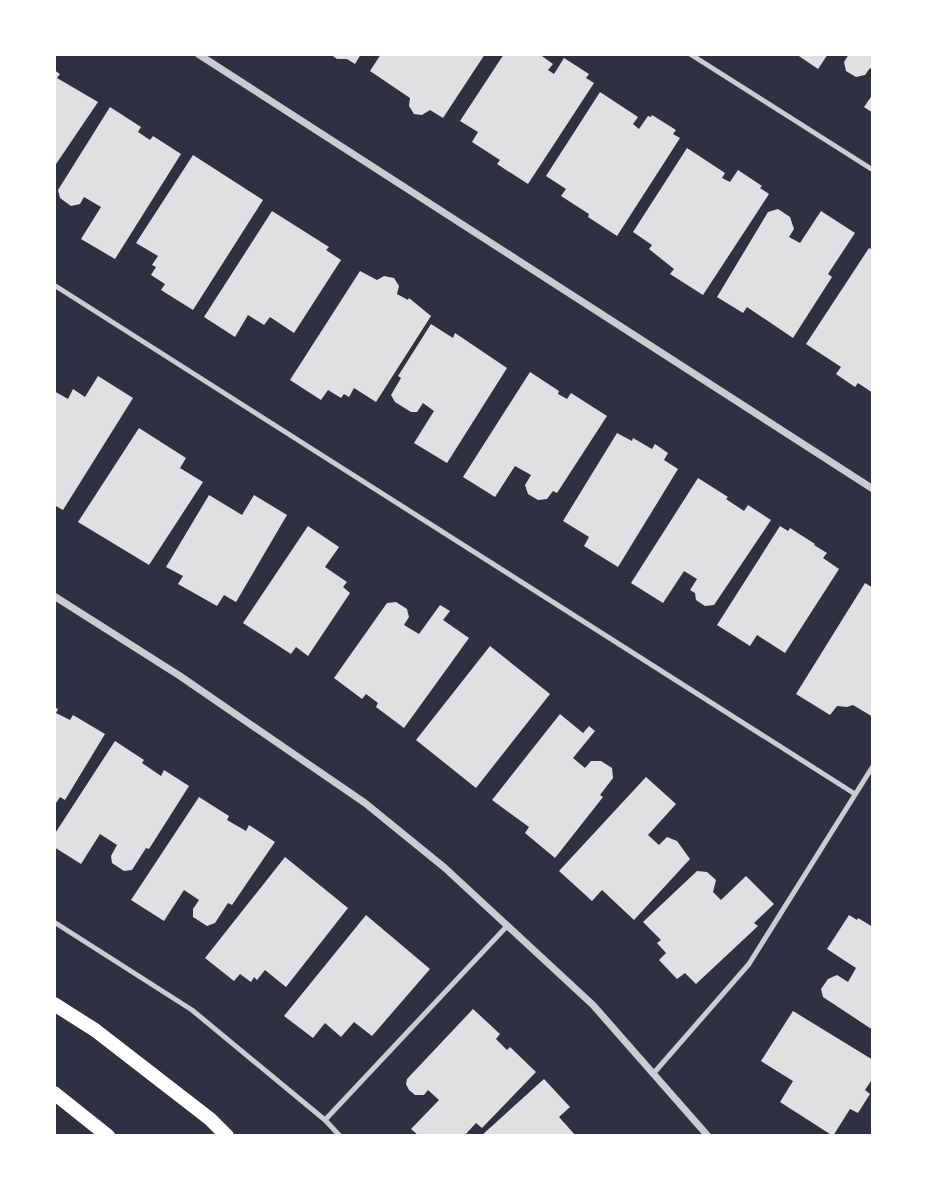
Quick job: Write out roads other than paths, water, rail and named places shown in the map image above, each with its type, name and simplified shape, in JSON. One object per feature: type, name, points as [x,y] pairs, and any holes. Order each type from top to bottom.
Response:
[{"type":"main road","points":[[54,1004],[95,1030],[210,1119],[227,1136]]},
{"type":"main road","points":[[54,1093],[108,1136]]},
{"type":"street","points":[[198,54],[873,489]]},
{"type":"street","points":[[54,596],[180,676],[365,803],[445,868],[593,1005],[708,1136]]},
{"type":"lane","points":[[690,54],[873,170]]},
{"type":"lane","points":[[54,285],[855,794]]},
{"type":"lane","points":[[653,1074],[749,964],[873,766]]},
{"type":"lane","points":[[54,922],[192,1010],[325,1120],[340,1136]]},
{"type":"lane","points":[[325,1120],[508,925]]}]
